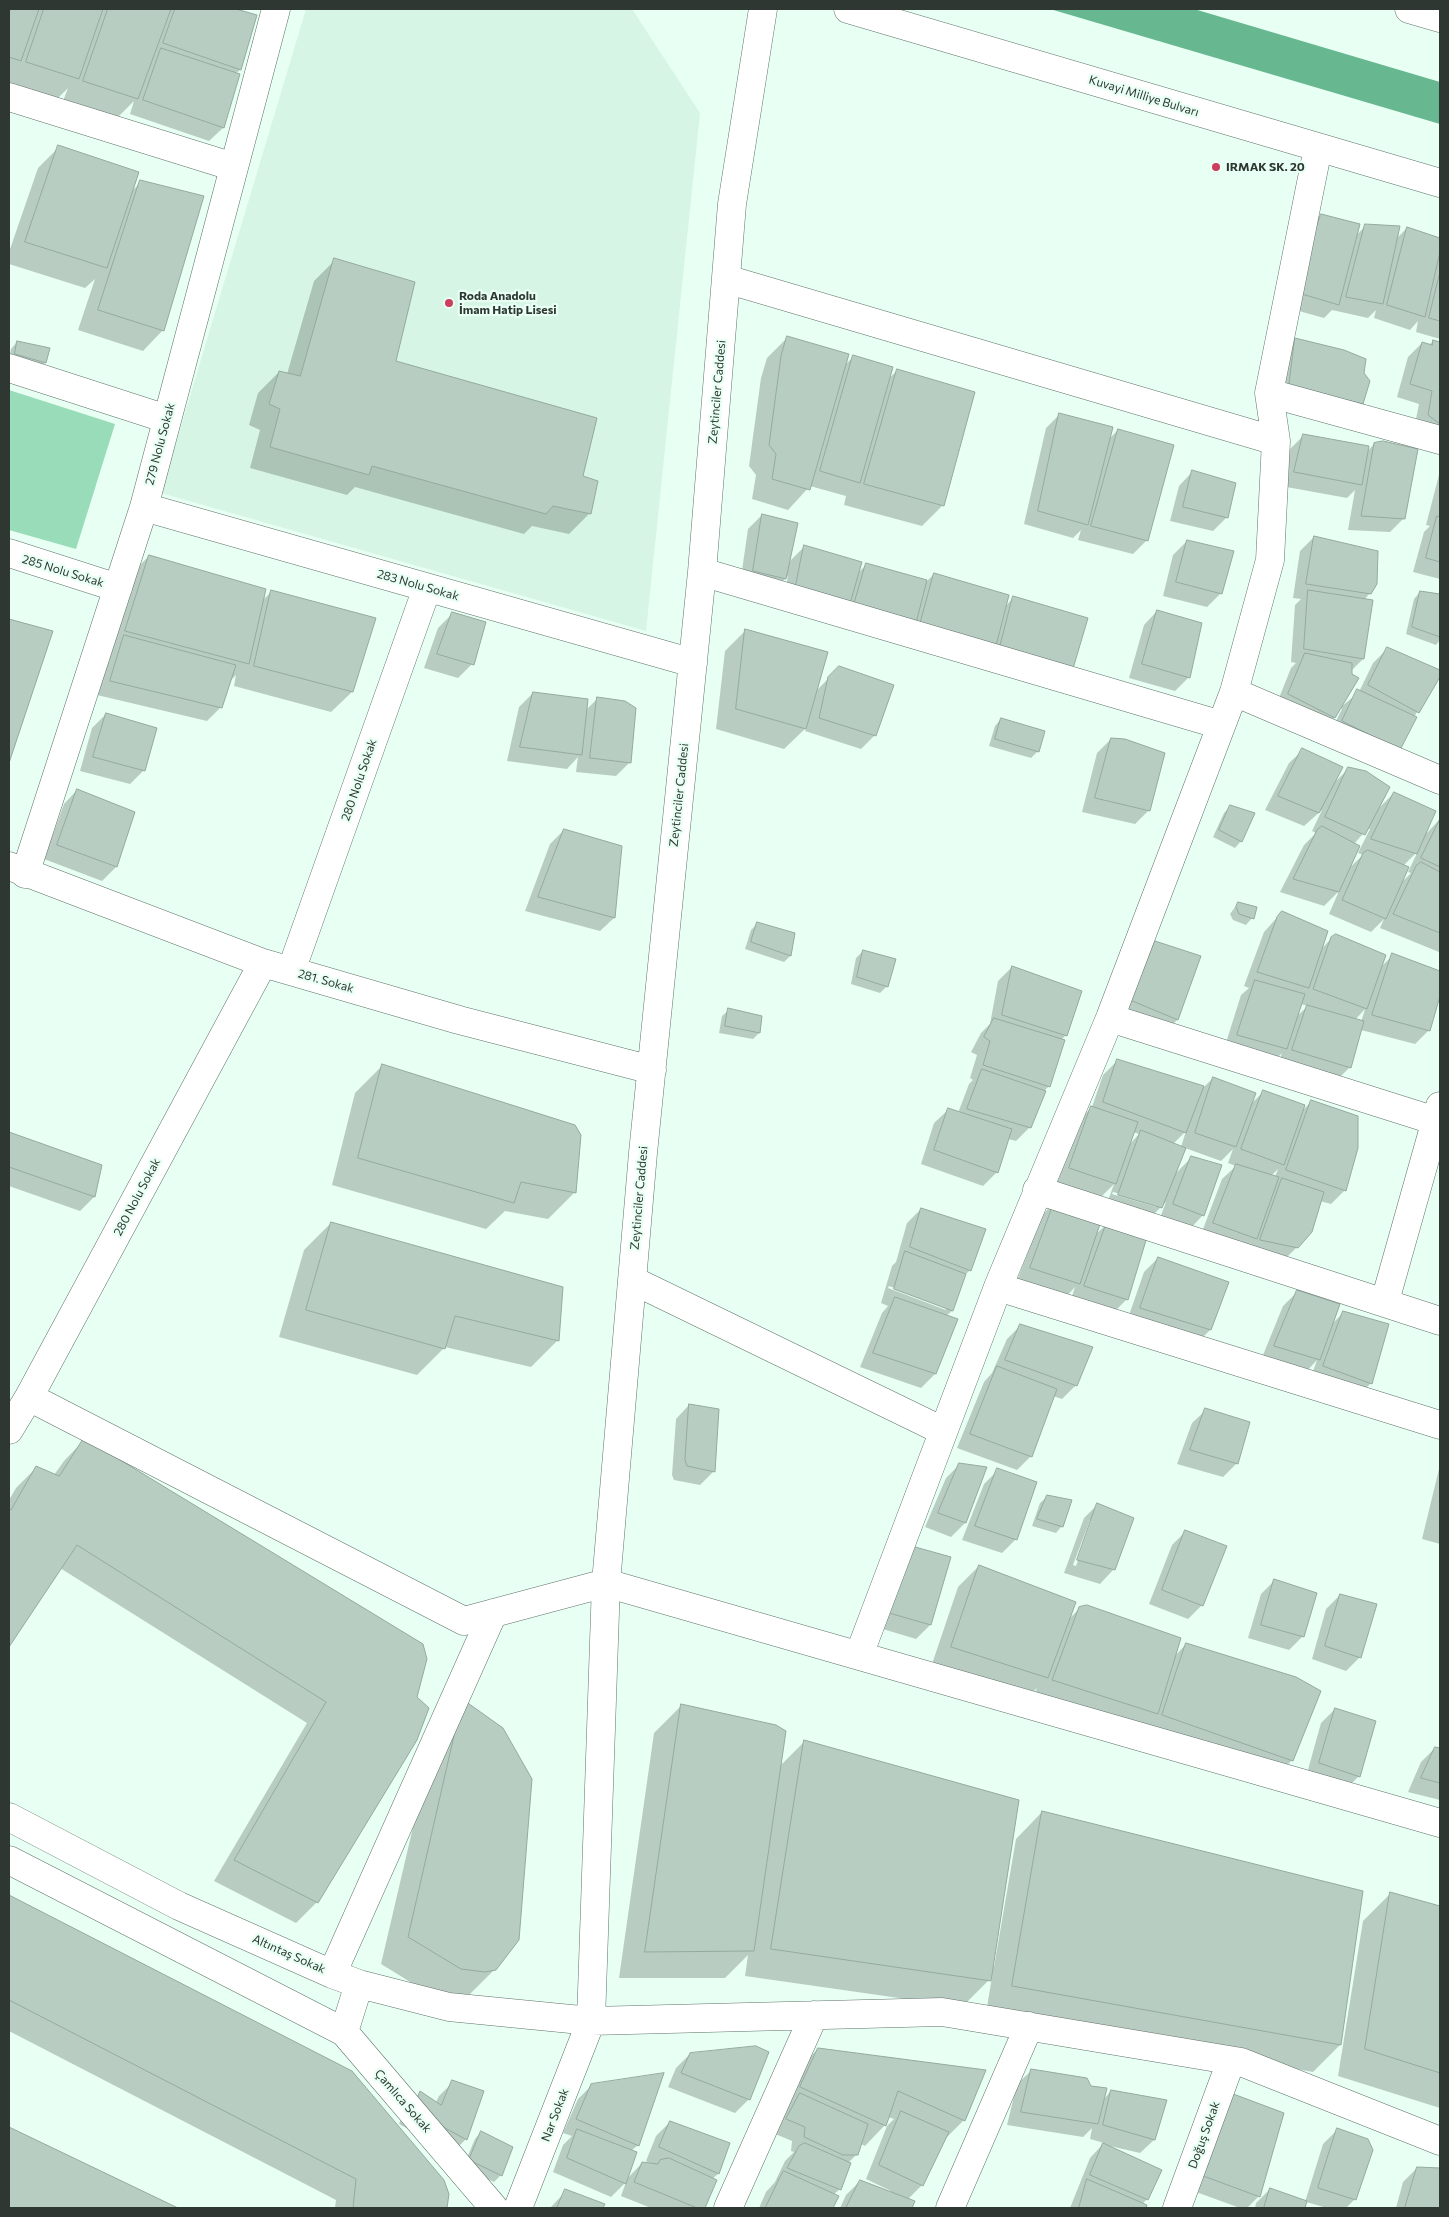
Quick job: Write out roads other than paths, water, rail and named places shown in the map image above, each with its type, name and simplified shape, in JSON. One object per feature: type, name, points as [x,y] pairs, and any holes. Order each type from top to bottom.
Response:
[{"type":"street","name":"279 Nolu Sokak","points":[[17,870],[118,588],[144,507],[276,9]]},
{"type":"street","name":"Zeytinciler Caddesi","points":[[606,1583],[632,1280],[702,572],[732,204],[763,9]]},
{"type":"street","name":"Kuvayi Milliye Bulvarı","points":[[848,9],[1440,183]]},
{"type":"street","points":[[9,97],[234,167]]},
{"type":"street","points":[[859,1656],[998,1287],[1110,1018],[1234,692],[1270,560],[1276,440],[1269,393],[1318,148]]},
{"type":"street","points":[[726,279],[1276,440]]},
{"type":"street","points":[[9,368],[167,419]]},
{"type":"street","points":[[1269,393],[1440,440]]},
{"type":"street","name":"283 Nolu Sokak","points":[[144,507],[693,663]]},
{"type":"street","name":"285 Nolu Sokak","points":[[9,553],[118,588]]},
{"type":"street","points":[[702,572],[1221,725]]},
{"type":"street","name":"280 Nolu Sokak","points":[[291,971],[426,588]]},
{"type":"street","points":[[1234,692],[1439,773]]},
{"type":"street","name":"281. Sokak","points":[[17,870],[263,963],[459,1020],[652,1070]]},
{"type":"street","name":"280 Nolu Sokak","points":[[9,1430],[29,1397],[263,963]]},
{"type":"street","points":[[1110,1018],[1438,1114],[1385,1302]]},
{"type":"street","points":[[1037,1190],[1440,1321]]},
{"type":"street","points":[[632,1280],[943,1431]]},
{"type":"street","points":[[998,1287],[1440,1425]]},
{"type":"street","points":[[29,1397],[464,1621],[606,1583],[1440,1823]]},
{"type":"street","name":"Nar Sokak","points":[[518,2208],[591,2021],[606,1583]]},
{"type":"street","points":[[332,1974],[493,1613]]},
{"type":"street","name":"Altıntaş Sokak","points":[[9,1817],[179,1906],[332,1974],[360,1984],[448,2007],[591,2021],[942,2012],[1241,2062],[1440,2141]]},
{"type":"street","points":[[9,1860],[344,2032],[360,1984]]},
{"type":"street","points":[[728,2208],[814,2015]]},
{"type":"street","points":[[950,2208],[1029,2026]]},
{"type":"street","name":"Çamlıca Sokak","points":[[344,2032],[494,2208]]},
{"type":"street","name":"Doğuş Sokak","points":[[1177,2208],[1231,2061]]},
{"type":"place","name":"IRMAK SK. 20","points":[[1216,167]]},
{"type":"place","name":"Roda Anadolu İmam Hatip Lisesi","points":[[449,303]]}]
